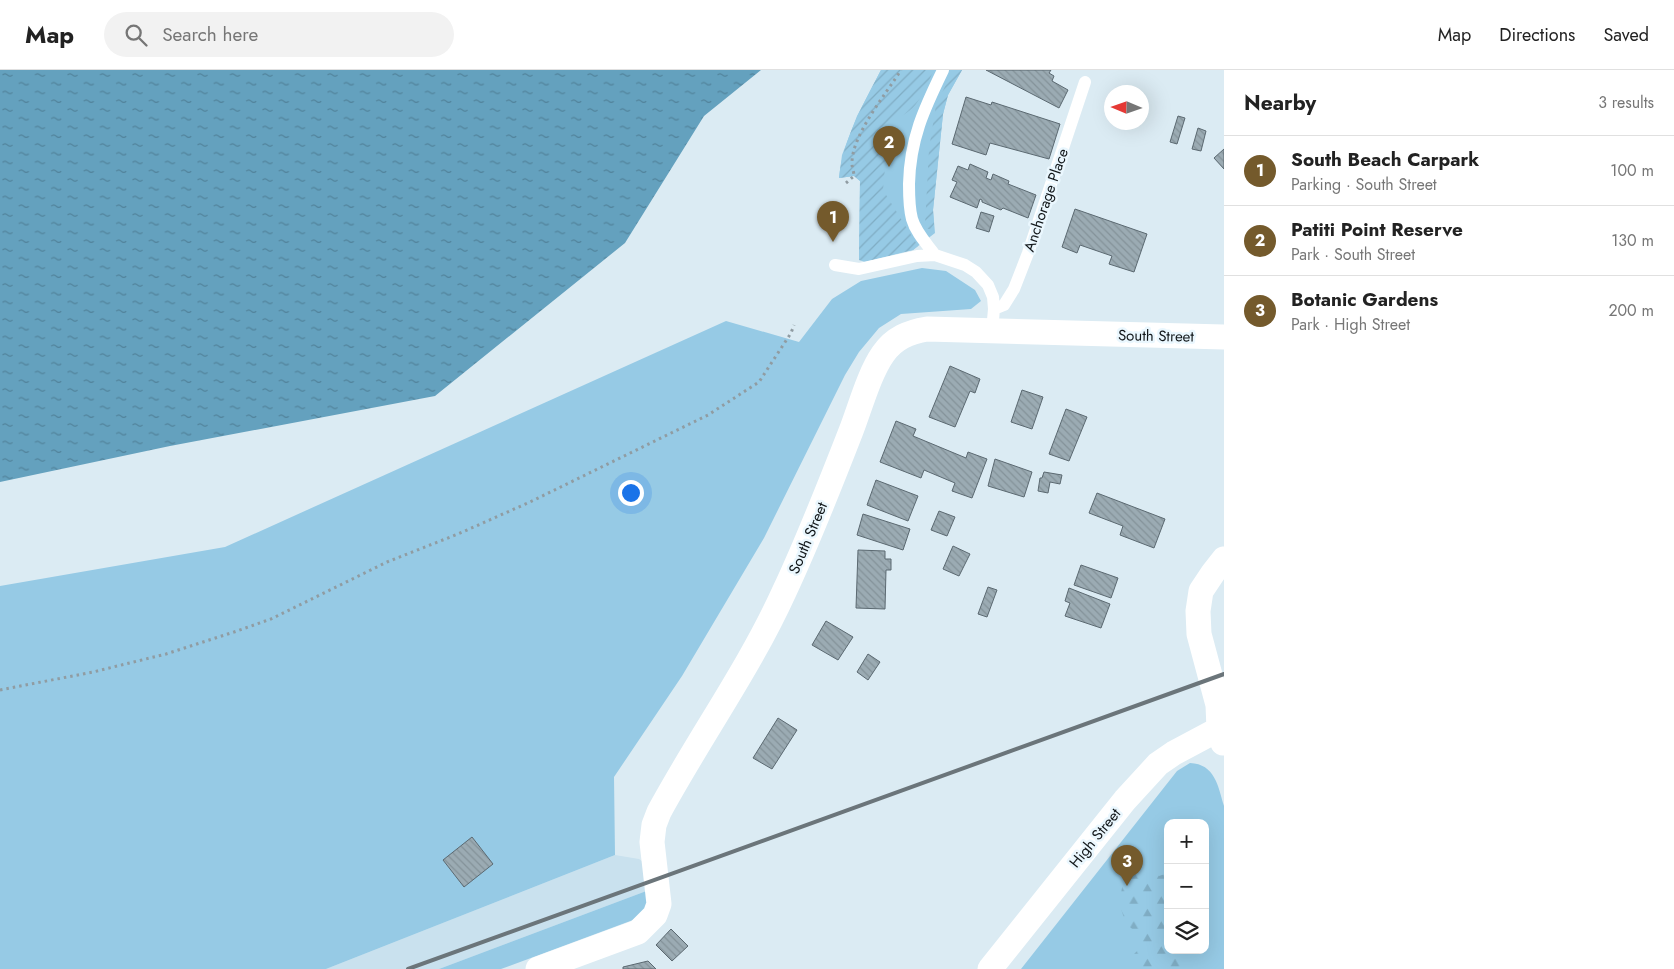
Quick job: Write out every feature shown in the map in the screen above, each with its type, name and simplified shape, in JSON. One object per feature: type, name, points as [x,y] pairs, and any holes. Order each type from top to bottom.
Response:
[{"type":"street","name":"South Street","points":[[538,969],[638,932],[655,915],[659,904],[652,842],[654,826],[659,812],[730,692],[784,594],[812,529],[870,381],[882,355],[896,340],[914,331],[993,320],[1120,336],[1224,338]]},
{"type":"street","points":[[1222,733],[1218,705],[1199,634],[1198,611],[1202,591],[1212,573],[1224,560]]},
{"type":"street","name":"High Street","points":[[990,969],[1146,776],[1174,753],[1222,733]]},
{"type":"lane","points":[[935,255],[920,235],[912,219],[909,196],[909,170],[914,138],[925,108],[943,70]]},
{"type":"lane","name":"Anchorage Place","points":[[993,320],[1009,299],[1028,253],[1085,82]]},
{"type":"lane","points":[[835,265],[859,269],[916,256],[935,255],[976,272],[988,285],[993,297],[993,320]]},
{"type":"path","points":[[846,183],[854,176],[852,165],[854,150],[863,127],[871,112],[880,103],[901,70]]},
{"type":"path","points":[[0,690],[93,672],[166,654],[271,619],[387,562],[458,534],[530,502],[708,414],[759,382],[791,333],[794,325]]},
{"type":"shaded area","points":[[615,855],[639,859],[646,864],[649,890],[439,969],[326,969]]},
{"type":"green space","points":[[881,70],[962,70],[948,95],[943,114],[933,210],[935,233],[913,250],[859,260],[860,181],[854,176],[839,178],[842,155],[857,116]]},
{"type":"green space","points":[[881,70],[934,70],[922,96],[913,108],[889,122],[883,190],[918,246],[913,250],[865,262],[859,260],[860,181],[854,176],[839,178],[849,136]]},
{"type":"green space","points":[[953,70],[962,70],[948,95],[943,114],[933,210],[934,224],[931,229],[928,229],[925,226],[929,149],[936,105]]},
{"type":"green space","points":[[922,268],[946,271],[975,290],[981,301],[971,309],[901,314],[879,328],[859,352],[845,375],[764,538],[682,676],[614,777],[615,855],[326,969],[0,969],[0,586],[225,547],[726,321],[799,342],[832,299],[861,281]]},
{"type":"green space","points":[[1190,763],[1205,767],[1214,777],[1224,806],[1224,969],[1021,969],[1177,771]]},
{"type":"green space","points":[[1152,867],[1159,876],[1164,874],[1164,954],[1198,954],[1191,967],[1192,969],[1130,969],[1133,955],[1142,946],[1141,936],[1126,924],[1119,903],[1124,878],[1136,868]]},
{"type":"green space","points":[[649,890],[651,905],[633,920],[501,969],[439,969]]},
{"type":"water","points":[[0,70],[761,70],[704,116],[625,243],[435,396],[170,446],[0,482]]},
{"type":"building","points":[[986,70],[1051,70],[1049,73],[1054,76],[1052,81],[1068,90],[1059,108]]},
{"type":"building","points":[[966,97],[991,105],[992,102],[1060,124],[1049,159],[990,143],[986,155],[952,144]]},
{"type":"building","points":[[1178,116],[1185,118],[1177,144],[1170,142]]},
{"type":"building","points":[[1198,128],[1206,131],[1201,151],[1192,149]]},
{"type":"building","points":[[1224,149],[1224,169],[1214,158]]},
{"type":"building","points":[[970,164],[988,172],[986,178],[991,180],[993,174],[1009,181],[1008,184],[1036,195],[1028,218],[1003,208],[1001,210],[982,202],[980,199],[977,208],[950,197],[957,182],[952,180],[958,166],[968,170]]},
{"type":"building","points":[[1075,209],[1147,234],[1134,272],[1109,264],[1112,256],[1080,245],[1077,253],[1062,247]]},
{"type":"building","points":[[981,212],[994,216],[989,232],[976,228]]},
{"type":"building","points":[[950,366],[980,379],[975,393],[970,391],[955,427],[929,417]]},
{"type":"building","points":[[1022,390],[1043,397],[1032,429],[1011,422]]},
{"type":"building","points":[[1066,409],[1087,417],[1069,461],[1049,454]]},
{"type":"building","points":[[896,421],[916,429],[913,436],[966,458],[968,452],[987,459],[972,498],[952,491],[955,483],[924,470],[921,478],[880,462]]},
{"type":"building","points":[[995,459],[1032,472],[1024,497],[988,486]]},
{"type":"building","points":[[1044,472],[1062,475],[1060,484],[1050,482],[1048,493],[1038,491],[1040,478],[1042,478]]},
{"type":"building","points":[[876,480],[918,496],[908,521],[867,505]]},
{"type":"building","points":[[1097,493],[1165,519],[1154,548],[1120,535],[1123,526],[1089,513]]},
{"type":"building","points":[[939,511],[955,517],[947,536],[931,530]]},
{"type":"building","points":[[863,514],[910,529],[903,550],[857,535]]},
{"type":"building","points":[[953,546],[970,554],[959,576],[943,569]]},
{"type":"building","points":[[858,550],[885,551],[885,559],[891,559],[891,570],[886,570],[885,609],[856,608]]},
{"type":"building","points":[[1081,565],[1118,578],[1111,598],[1074,585]]},
{"type":"building","points":[[988,587],[997,590],[987,617],[978,614]]},
{"type":"building","points":[[1069,588],[1110,604],[1101,628],[1065,616],[1070,603],[1065,601]]},
{"type":"building","points":[[826,621],[853,637],[838,660],[812,645]]},
{"type":"building","points":[[868,654],[880,662],[868,680],[857,672]]},
{"type":"building","points":[[778,718],[797,730],[772,769],[753,758]]},
{"type":"building","points":[[472,837],[493,864],[464,887],[443,860]]},
{"type":"building","points":[[671,929],[688,946],[672,961],[656,945]]},
{"type":"building","points":[[648,961],[656,969],[623,969],[623,967]]},
{"type":"railway","points":[[408,969],[1224,674]]},
{"type":"place","name":"Patiti Point Reserve","points":[[889,167]]},
{"type":"place","name":"South Beach Carpark","points":[[833,242]]},
{"type":"place","name":"Botanic Gardens","points":[[1127,886]]}]
